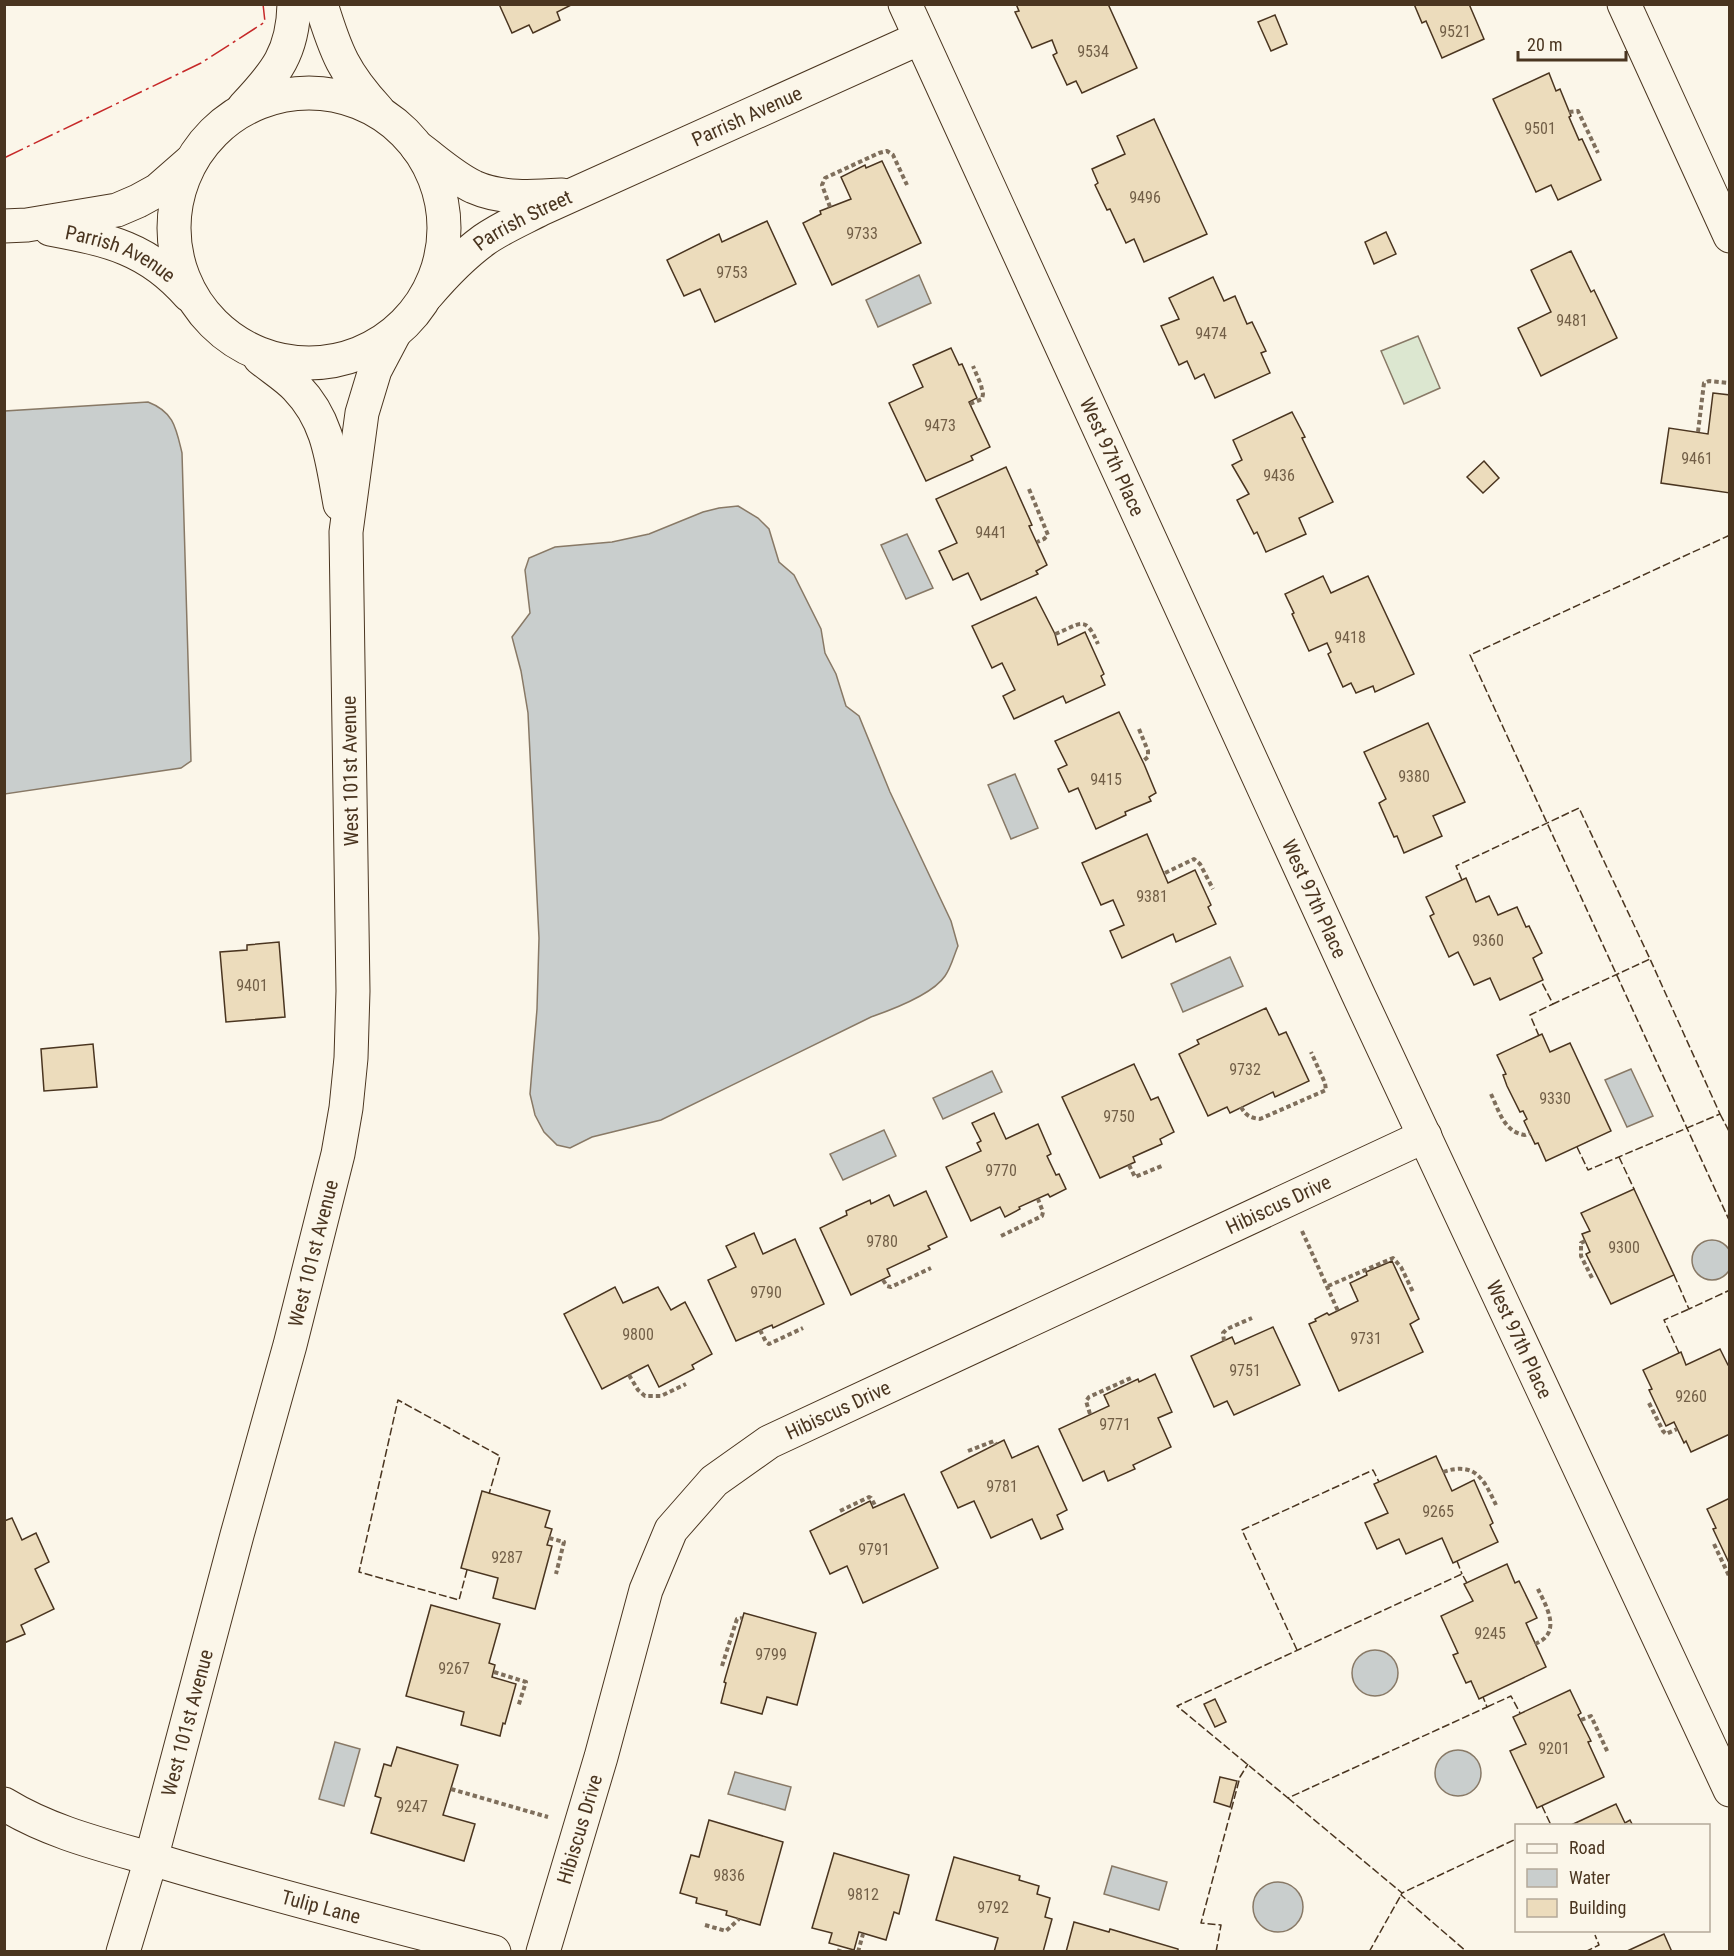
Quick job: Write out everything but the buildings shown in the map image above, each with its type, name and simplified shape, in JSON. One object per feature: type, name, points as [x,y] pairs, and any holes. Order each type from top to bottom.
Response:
[{"type":"street","points":[[240,112],[273,75],[288,49],[294,4]]},
{"type":"street","points":[[321,4],[339,59],[350,77],[384,116]]},
{"type":"street","name":"West 97th Place","points":[[905,4],[1425,1136],[1730,1790]]},
{"type":"street","points":[[1624,4],[1730,236]]},
{"type":"street","name":"Parrish Avenue","points":[[575,194],[920,38]]},
{"type":"street","name":"Parrish Avenue","points":[[16,225],[92,237],[133,251],[164,269],[228,336],[247,348],[269,357],[291,362],[315,364],[336,361],[378,345],[394,334],[413,315],[427,296],[436,276],[445,232],[443,211],[438,187],[429,165],[417,147],[402,130],[384,116],[344,98],[301,93],[258,103],[240,112],[207,141],[194,159],[177,200],[176,244],[182,271],[200,306]]},
{"type":"street","name":"Parrish Street","points":[[417,147],[453,174],[473,186],[490,192],[510,196],[575,194]]},
{"type":"street","name":"Parrish Avenue","points":[[16,225],[117,210],[158,190],[194,159]]},
{"type":"street","name":"Parrish Street","points":[[427,296],[446,271],[485,239],[575,194]]},
{"type":"street","name":"West 101st Avenue","points":[[123,1952],[151,1859],[290,1345],[338,1154],[346,1108],[351,1058],[353,991],[346,532],[362,413],[375,369],[394,334]]},
{"type":"street","name":"West 101st Avenue","points":[[247,348],[296,386],[317,413],[327,437],[346,532]]},
{"type":"street","name":"Hibiscus Drive","points":[[543,1952],[646,1590],[671,1530],[714,1481],[769,1442],[1425,1136]]},
{"type":"street","name":"Tulip Lane","points":[[4,1804],[48,1827],[93,1843],[227,1882],[494,1952]]},
{"type":"path","points":[[1569,112],[1578,111],[1599,153]]},
{"type":"path","points":[[830,207],[822,185],[825,178],[879,153],[887,151],[893,155],[907,185]]},
{"type":"path","points":[[970,404],[982,399],[983,394],[973,366]]},
{"type":"path","points":[[1698,432],[1704,383],[1709,381],[1730,383]]},
{"type":"path","points":[[1029,489],[1048,535],[1037,542]]},
{"type":"path","points":[[1055,634],[1082,623],[1088,624],[1098,644]]},
{"type":"path","points":[[1139,729],[1148,751],[1148,757],[1143,761]]},
{"type":"path","points":[[1165,873],[1194,860],[1200,864],[1213,889]]},
{"type":"path","points":[[1241,1107],[1245,1114],[1260,1119],[1326,1090],[1311,1052]]},
{"type":"path","points":[[1491,1094],[1510,1131],[1525,1136],[1530,1133]]},
{"type":"path","points":[[1129,1164],[1135,1177],[1164,1165]]},
{"type":"path","points":[[1001,1236],[1042,1216],[1043,1212],[1038,1198]]},
{"type":"path","points":[[1288,1200],[1338,1311]]},
{"type":"path","points":[[1585,1241],[1581,1243],[1581,1256],[1593,1280]]},
{"type":"path","points":[[1328,1286],[1393,1258],[1401,1267],[1413,1292]]},
{"type":"path","points":[[883,1280],[887,1286],[891,1287],[932,1268]]},
{"type":"path","points":[[1224,1341],[1223,1333],[1227,1329],[1252,1318]]},
{"type":"path","points":[[760,1330],[766,1342],[770,1344],[803,1328]]},
{"type":"path","points":[[629,1375],[638,1390],[645,1396],[661,1396],[686,1384]]},
{"type":"path","points":[[1090,1414],[1086,1401],[1089,1397],[1131,1378]]},
{"type":"path","points":[[1649,1403],[1666,1434],[1677,1429]]},
{"type":"path","points":[[968,1452],[994,1441],[996,1444]]},
{"type":"path","points":[[1443,1472],[1452,1469],[1466,1469],[1478,1475],[1484,1479],[1496,1505]]},
{"type":"path","points":[[840,1511],[869,1497],[876,1507]]},
{"type":"path","points":[[549,1538],[564,1542],[556,1574]]},
{"type":"path","points":[[1714,1544],[1730,1578]]},
{"type":"path","points":[[1535,1644],[1543,1641],[1550,1628],[1546,1607],[1537,1587]]},
{"type":"path","points":[[722,1666],[737,1619],[742,1618]]},
{"type":"path","points":[[494,1672],[526,1683],[519,1707]]},
{"type":"path","points":[[1581,1720],[1591,1716],[1608,1753]]},
{"type":"path","points":[[451,1789],[580,1827]]},
{"type":"path","points":[[705,1925],[726,1931],[739,1919]]},
{"type":"path","points":[[858,1952],[863,1934]]},
{"type":"green space","points":[[1418,336],[1440,388],[1404,404],[1381,351]]},
{"type":"water","points":[[919,275],[931,303],[878,327],[866,300]]},
{"type":"water","points":[[148,402],[157,406],[173,422],[182,453],[191,761],[181,768],[5,794],[5,411]]},
{"type":"water","points":[[738,506],[758,518],[769,529],[779,562],[794,575],[821,629],[825,653],[836,674],[846,706],[859,716],[890,792],[951,921],[958,946],[945,976],[931,989],[911,1001],[871,1017],[661,1120],[592,1137],[570,1148],[557,1145],[544,1132],[535,1115],[530,1094],[537,1009],[539,938],[528,713],[521,671],[512,637],[530,613],[525,570],[529,558],[555,547],[612,542],[649,534],[703,512]]},
{"type":"water","points":[[907,534],[933,588],[906,599],[881,545]]},
{"type":"water","points":[[1015,774],[1038,828],[1011,839],[988,785]]},
{"type":"water","points":[[1230,957],[1243,986],[1183,1012],[1171,984]]},
{"type":"water","points":[[1631,1069],[1653,1116],[1627,1127],[1605,1080]]},
{"type":"water","points":[[992,1071],[1002,1092],[943,1119],[933,1098]]},
{"type":"water","points":[[884,1130],[896,1156],[843,1180],[830,1154]]},
{"type":"water","points":[[1712,1240],[1726,1246],[1732,1260],[1726,1274],[1712,1280],[1698,1274],[1692,1260],[1698,1246]]},
{"type":"water","points":[[1375,1650],[1391,1657],[1398,1673],[1391,1689],[1375,1696],[1359,1689],[1352,1673],[1359,1657]]},
{"type":"water","points":[[335,1742],[360,1749],[344,1806],[319,1799]]},
{"type":"water","points":[[1458,1750],[1474,1757],[1481,1773],[1474,1789],[1458,1796],[1442,1789],[1435,1773],[1442,1757]]},
{"type":"water","points":[[735,1772],[791,1787],[785,1810],[728,1794]]},
{"type":"water","points":[[1112,1866],[1167,1882],[1159,1910],[1104,1894]]},
{"type":"water","points":[[1278,1882],[1296,1889],[1303,1907],[1296,1925],[1278,1932],[1260,1925],[1253,1907],[1260,1889]]},
{"type":"fence","points":[[1730,535],[1470,655],[1730,1222]]},
{"type":"fence","points":[[1462,880],[1456,866],[1579,808],[1650,959],[1553,1004],[1541,981]]},
{"type":"fence","points":[[1577,1147],[1588,1170],[1720,1114],[1650,959]]},
{"type":"fence","points":[[1539,1036],[1530,1015],[1553,1004]]},
{"type":"fence","points":[[1720,1114],[1730,1133]]},
{"type":"fence","points":[[1619,1157],[1634,1189]]},
{"type":"fence","points":[[1674,1275],[1689,1309],[1730,1290]]},
{"type":"fence","points":[[1679,1353],[1664,1320],[1689,1309]]},
{"type":"fence","points":[[467,1570],[459,1600],[359,1572],[398,1400],[500,1456],[489,1494]]},
{"type":"fence","points":[[1297,1650],[1242,1530],[1373,1470],[1379,1482]]},
{"type":"fence","points":[[1457,1561],[1462,1574]]},
{"type":"fence","points":[[1467,1583],[1462,1574],[1177,1706],[1288,1798],[1487,1707],[1483,1697]]},
{"type":"fence","points":[[1487,1707],[1511,1696],[1520,1713]]},
{"type":"fence","points":[[1216,1952],[1221,1925],[1201,1923],[1240,1777],[1248,1764]]},
{"type":"fence","points":[[1288,1798],[1402,1893],[1515,1839]]},
{"type":"fence","points":[[1542,1806],[1549,1824]]},
{"type":"fence","points":[[1402,1893],[1401,1895],[1467,1952]]},
{"type":"fence","points":[[1369,1952],[1401,1895]]},
{"type":"fence","points":[[1585,1952],[1599,1945],[1595,1935]]},
{"type":"power","points":[[4,158],[201,63],[265,22],[263,4]]}]
